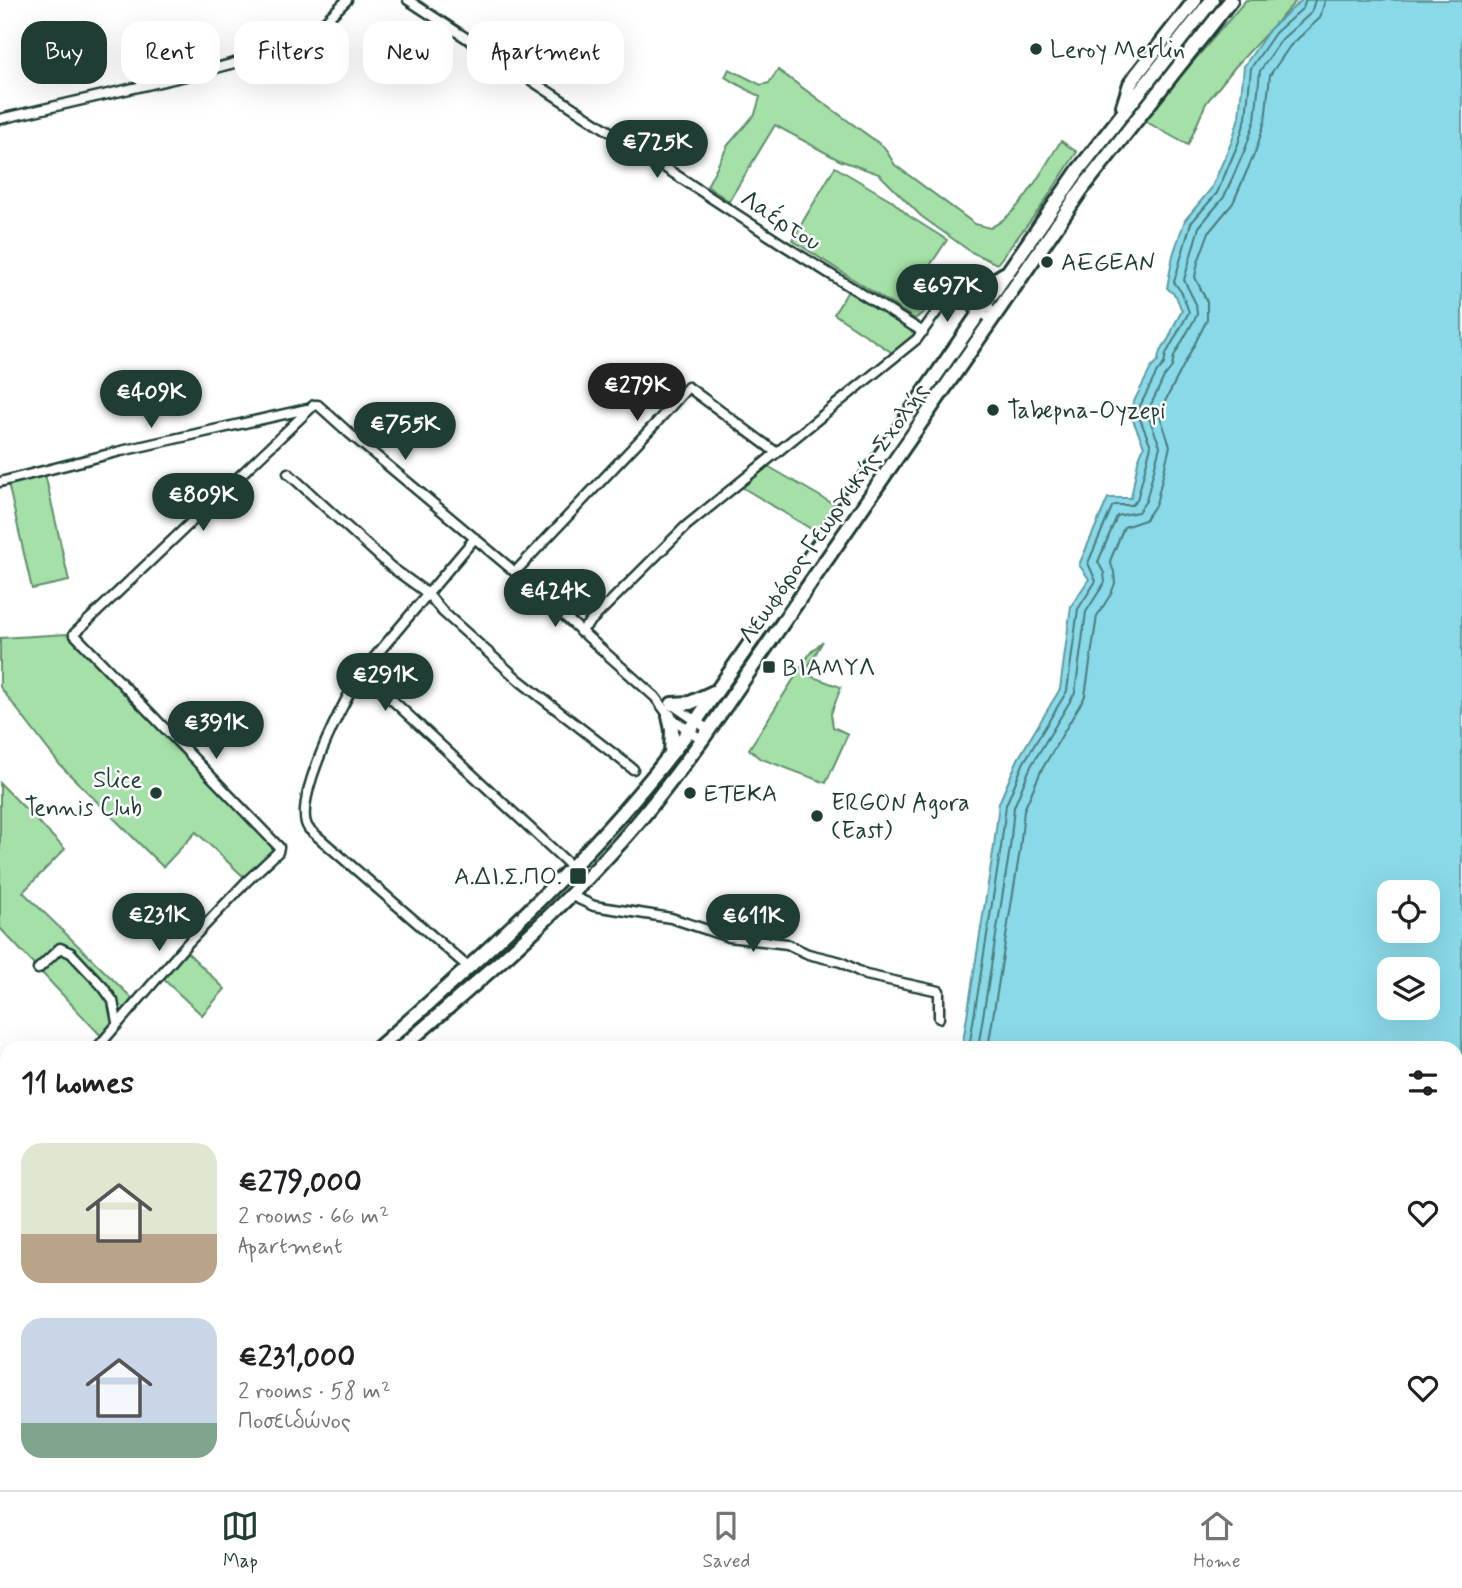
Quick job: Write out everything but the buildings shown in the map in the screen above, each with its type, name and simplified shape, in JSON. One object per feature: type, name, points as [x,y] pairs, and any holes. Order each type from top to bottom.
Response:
[{"type":"main road","points":[[1118,118],[1130,84],[1195,0]]},
{"type":"main road","name":"Λεωφόρος Γεωργικής Σχολής","points":[[409,1041],[570,895],[622,841],[705,735],[989,312],[1010,269],[1080,168],[1212,0]]},
{"type":"main road","name":"Λεωφόρος Γεωργικής Σχολής","points":[[670,754],[989,312],[1108,154],[1231,0]]},
{"type":"main road","points":[[959,293],[988,284],[1010,269]]},
{"type":"main road","points":[[387,1041],[468,967],[615,822],[670,754],[671,710],[695,702],[717,690]]},
{"type":"street","points":[[0,119],[190,75],[290,48],[315,31],[347,0]]},
{"type":"street","name":"Λαέρτου","points":[[408,0],[785,246],[923,332]]},
{"type":"street","points":[[580,632],[686,526],[912,344],[947,298],[959,293]]},
{"type":"street","points":[[959,293],[989,312]]},
{"type":"street","points":[[959,293],[989,312]]},
{"type":"street","points":[[515,572],[688,387],[777,453]]},
{"type":"street","points":[[0,482],[318,405],[515,572],[655,698],[705,735]]},
{"type":"street","points":[[102,1041],[192,939],[278,852],[278,844],[73,636],[310,409]]},
{"type":"street","points":[[288,473],[391,567],[427,593],[443,612],[520,681],[633,769]]},
{"type":"street","points":[[468,967],[309,829],[303,820],[306,801],[335,719],[362,672],[475,538]]},
{"type":"street","points":[[362,672],[572,867]]},
{"type":"street","points":[[570,895],[594,906],[671,918],[729,937],[787,944],[808,954],[841,962],[866,975],[939,991],[939,1018]]},
{"type":"street","points":[[38,968],[60,948],[71,953],[113,1001],[117,1022]]},
{"type":"green space","points":[[1246,0],[1297,0],[1235,67],[1206,103],[1188,145],[1143,120]]},
{"type":"green space","points":[[729,69],[761,85],[769,83],[778,70],[884,147],[895,165],[975,224],[990,228],[1002,221],[1022,201],[1061,141],[1077,152],[1041,207],[997,264],[971,252],[921,216],[879,174],[839,160],[775,125],[729,201],[707,186],[728,145],[755,114],[760,97],[725,77]]},
{"type":"green space","points":[[835,167],[891,200],[909,216],[947,240],[929,267],[938,272],[930,285],[939,292],[937,297],[915,319],[792,240]]},
{"type":"green space","points":[[848,291],[917,333],[894,354],[834,314]]},
{"type":"green space","points":[[766,465],[835,505],[816,532],[740,486]]},
{"type":"green space","points":[[45,474],[69,581],[32,589],[8,483]]},
{"type":"green space","name":"Slice Tennis Club","points":[[67,634],[282,851],[257,876],[255,874],[245,878],[196,832],[163,867],[60,765],[0,687],[0,638]]},
{"type":"green space","points":[[823,641],[804,674],[841,687],[831,714],[833,727],[848,734],[826,783],[759,758],[749,749],[811,652]]},
{"type":"green space","points":[[0,783],[65,849],[23,892],[134,1000],[103,1038],[0,928]]},
{"type":"green space","points":[[187,952],[225,989],[202,1015],[162,978]]},
{"type":"water","points":[[1302,0],[1462,0],[1462,1041],[963,1041],[999,803],[1018,759],[1060,689],[1071,606],[1089,579],[1079,565],[1108,498],[1131,498],[1138,461],[1144,446],[1129,411],[1151,368],[1158,361],[1182,311],[1176,296],[1167,288],[1173,255],[1185,220],[1211,189],[1232,141],[1239,117],[1244,66],[1270,29]]},
{"type":"place","name":"Leroy Merlin","points":[[1036,49]]},
{"type":"place","name":"AEGEAN","points":[[1047,262]]},
{"type":"place","name":"Tabepna-Oyzepi","points":[[993,410]]},
{"type":"place","name":"ΒΙΑΜΥΛ","points":[[769,667]]},
{"type":"place","name":"Slice Tennis Club","points":[[156,793]]},
{"type":"place","name":"ΕΤΕΚΑ","points":[[690,793]]},
{"type":"place","name":"ERGON Agora (East)","points":[[817,816]]},
{"type":"place","name":"Α.ΔΙ.Σ.ΠΟ.","points":[[578,876]]}]
